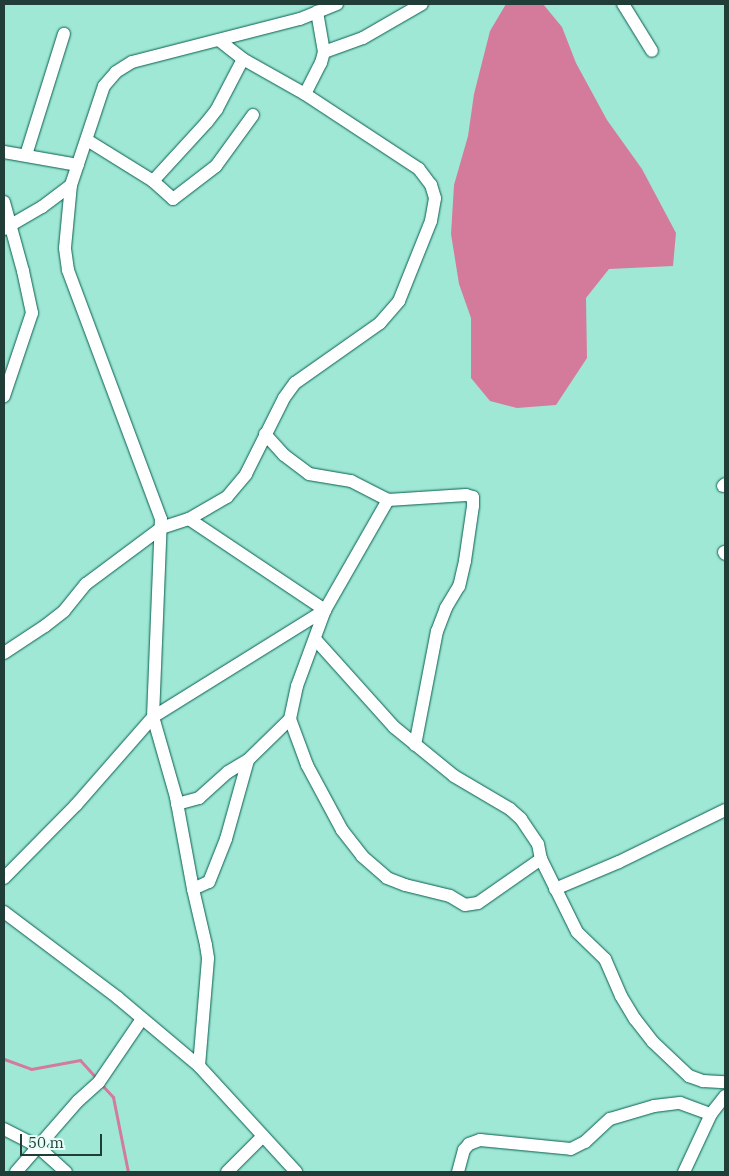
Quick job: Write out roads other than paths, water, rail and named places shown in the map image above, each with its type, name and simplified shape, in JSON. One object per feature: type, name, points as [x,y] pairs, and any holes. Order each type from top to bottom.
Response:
[{"type":"street","points":[[199,1066],[208,958],[177,804],[153,717],[161,528],[158,509],[106,377],[68,270],[65,248],[71,185],[104,86],[116,72],[132,62],[300,19],[337,4]]},
{"type":"street","points":[[324,52],[363,38],[422,4]]},
{"type":"street","points":[[624,4],[652,51]]},
{"type":"street","points":[[305,94],[321,63],[324,52],[317,12]]},
{"type":"street","points":[[26,155],[64,34]]},
{"type":"street","points":[[4,654],[64,611],[86,584],[161,528],[189,519],[227,497],[246,474],[284,398],[295,383],[380,323],[399,301],[431,221],[436,198],[431,185],[419,169],[305,94],[243,58],[220,41]]},
{"type":"street","points":[[153,181],[217,109],[243,58]]},
{"type":"street","points":[[87,140],[153,181],[171,198],[177,197],[216,166],[253,115]]},
{"type":"street","points":[[4,152],[78,165]]},
{"type":"street","points":[[7,227],[42,208],[71,185]]},
{"type":"street","points":[[4,202],[7,227],[32,314],[4,396]]},
{"type":"street","points":[[265,434],[284,455],[309,474],[339,477],[388,500],[466,495],[472,497],[473,506],[465,561],[459,586],[446,608],[437,631],[415,745]]},
{"type":"street","points":[[388,500],[325,610],[297,686],[290,719],[306,765],[342,830],[362,856],[387,878],[405,885],[450,896],[465,905],[472,905],[478,903],[542,859]]},
{"type":"street","points":[[189,519],[325,610]]},
{"type":"street","points":[[4,878],[76,805],[153,717],[325,610]]},
{"type":"street","points":[[315,639],[394,727],[454,776],[510,809],[521,819],[538,844],[542,859],[555,889],[577,932],[605,959],[621,996],[635,1019],[654,1042],[689,1076],[704,1081],[725,1082]]},
{"type":"street","points":[[177,804],[199,798],[217,781],[248,760],[290,719]]},
{"type":"street","points":[[193,890],[209,882],[226,839],[248,760]]},
{"type":"street","points":[[555,889],[619,862],[725,810]]},
{"type":"street","points":[[4,912],[142,1019],[199,1066],[296,1172]]},
{"type":"street","points":[[16,1172],[37,1146],[99,1082],[142,1019]]},
{"type":"street","points":[[684,1172],[710,1114],[725,1096]]},
{"type":"street","points":[[458,1172],[469,1144],[480,1140],[571,1149],[585,1142],[610,1119],[654,1106],[680,1104],[710,1114]]},
{"type":"street","points":[[4,1129],[37,1146],[66,1172]]},
{"type":"street","points":[[227,1172],[263,1136]]},
{"type":"waterway","points":[[4,1059],[31,1069],[80,1060],[97,1079]]},
{"type":"waterway","points":[[101,1084],[113,1097],[128,1172]]}]
